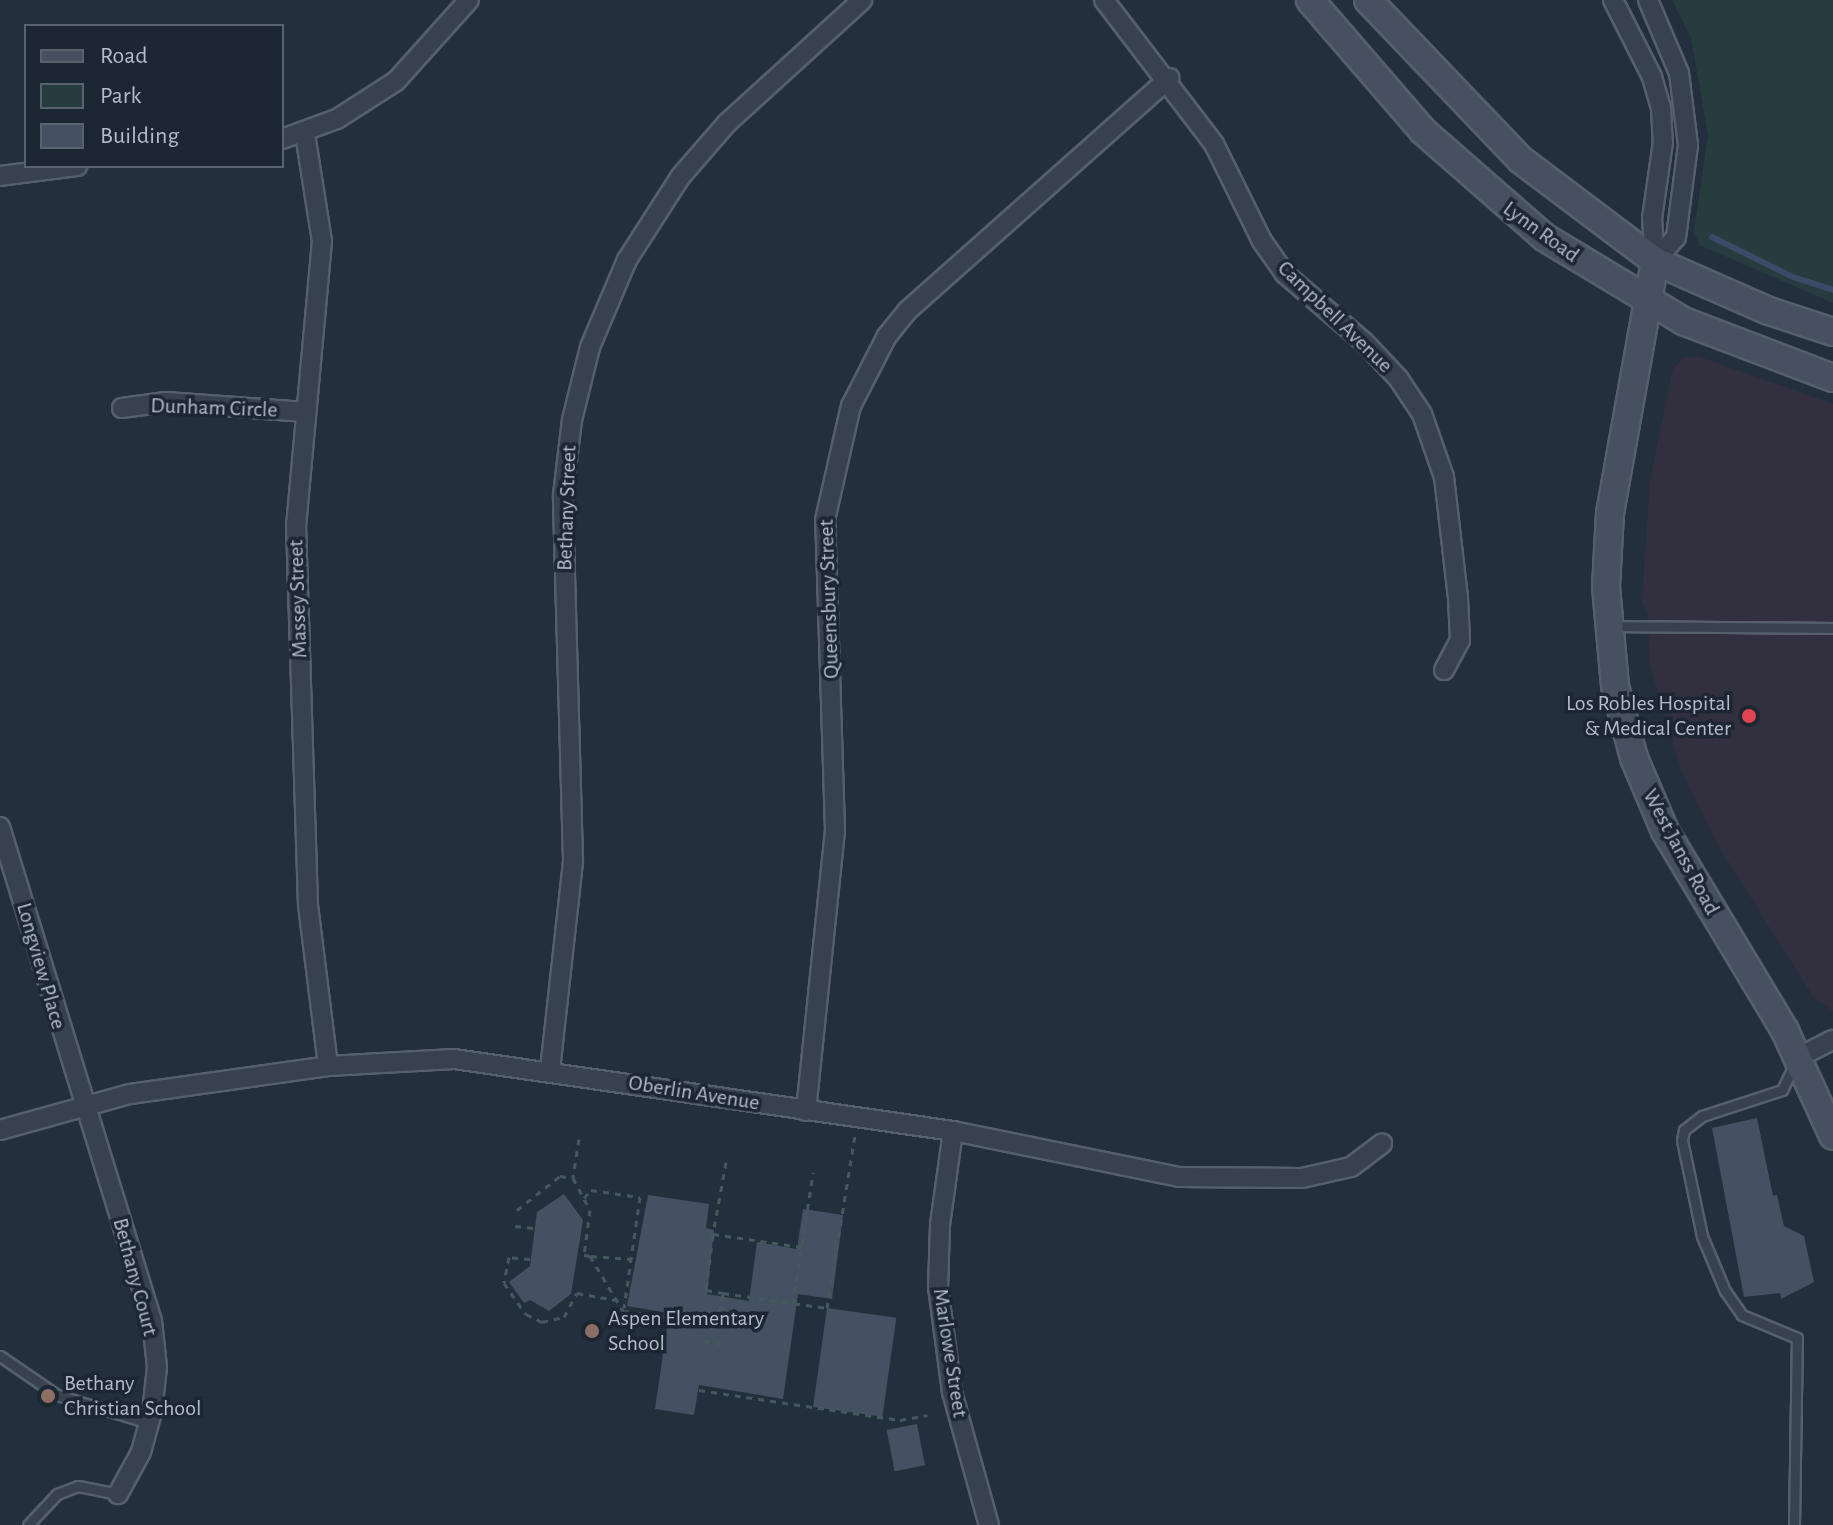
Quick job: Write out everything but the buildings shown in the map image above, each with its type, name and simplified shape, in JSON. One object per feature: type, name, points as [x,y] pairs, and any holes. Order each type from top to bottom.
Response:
[{"type":"main road","name":"Lynn Road","points":[[1310,0],[1423,131],[1474,180],[1544,237],[1648,301],[1723,339],[1833,378]]},
{"type":"main road","name":"Lynn Road","points":[[1368,0],[1521,160],[1655,261],[1769,311],[1833,332]]},
{"type":"main road","name":"West Janss Road","points":[[1655,261],[1610,513],[1607,626],[1618,702],[1646,789],[1686,869],[1799,1057],[1833,1136]]},
{"type":"street","points":[[284,139],[305,134],[363,106],[396,81],[469,0]]},
{"type":"street","name":"Bethany Street","points":[[550,1070],[573,860],[563,495],[572,420],[590,347],[627,260],[681,176],[727,123],[862,0]]},
{"type":"street","name":"Campbell Avenue","points":[[1104,0],[1169,78],[1214,144],[1262,241],[1284,273],[1364,342],[1398,378],[1422,414],[1444,477],[1458,598],[1460,640],[1444,670]]},
{"type":"street","name":"West Janss Road","points":[[1613,0],[1652,77],[1661,108],[1663,142],[1652,218],[1655,261]]},
{"type":"street","name":"West Janss Road","points":[[1648,0],[1679,73],[1688,145],[1676,237],[1655,261]]},
{"type":"street","name":"Queensbury Street","points":[[806,1111],[830,916],[835,831],[825,520],[851,406],[887,336],[907,311],[1169,78]]},
{"type":"street","name":"Massey Street","points":[[305,134],[322,241],[296,524],[308,889],[328,1066]]},
{"type":"street","points":[[0,176],[62,168]]},
{"type":"street","name":"Dunham Circle","points":[[122,408],[166,402],[306,412]]},
{"type":"street","name":"Longview Place","points":[[0,827],[8,885],[82,1105]]},
{"type":"street","points":[[1799,1057],[1833,1040]]},
{"type":"street","name":"Oberlin Avenue","points":[[0,1130],[82,1105],[328,1066],[454,1059],[550,1070],[953,1131],[1179,1177],[1219,1180],[1302,1178],[1351,1167],[1382,1144]]},
{"type":"street","name":"Bethany Court","points":[[82,1105],[152,1321],[157,1367],[149,1423],[141,1452],[118,1494]]},
{"type":"street","name":"Marlowe Street","points":[[953,1131],[940,1225],[938,1287],[952,1392],[989,1525]]},
{"type":"lane","points":[[1607,626],[1833,628]]},
{"type":"lane","points":[[1794,1525],[1797,1338],[1742,1315],[1725,1291],[1702,1236],[1682,1140],[1684,1130],[1702,1116],[1782,1090],[1799,1057]]},
{"type":"lane","points":[[0,1356],[57,1395],[149,1423]]},
{"type":"lane","points":[[28,1525],[57,1494],[78,1486],[118,1494]]},
{"type":"path","points":[[726,1162],[706,1290],[827,1308],[858,1119]]},
{"type":"path","points":[[579,1139],[573,1178],[590,1210],[584,1255],[631,1259]]},
{"type":"path","points":[[793,1304],[813,1173]]},
{"type":"path","points":[[517,1210],[560,1176],[573,1178]]},
{"type":"path","points":[[584,1198],[591,1190],[640,1197],[624,1310]]},
{"type":"path","points":[[515,1226],[534,1228]]},
{"type":"path","points":[[713,1234],[802,1247]]},
{"type":"path","points":[[590,1256],[624,1310]]},
{"type":"path","points":[[530,1259],[509,1257],[504,1283],[526,1314],[542,1322],[564,1317],[577,1293],[621,1301]]},
{"type":"path","points":[[624,1310],[720,1324],[723,1293]]},
{"type":"path","points":[[704,1341],[720,1344]]},
{"type":"path","points":[[699,1390],[900,1420],[928,1415]]},
{"type":"shaded area","name":"Los Robles Hospital & Medical Center","points":[[1697,356],[1833,404],[1833,1011],[1814,998],[1716,842],[1681,770],[1649,662],[1648,612],[1642,602],[1650,480],[1673,369],[1683,358]]},
{"type":"green space","points":[[1672,0],[1833,0],[1833,303],[1699,245],[1694,231],[1708,135],[1691,38]]},
{"type":"waterway","points":[[1712,237],[1793,277],[1833,290]]},
{"type":"place","name":"Los Robles Hospital & Medical Center","points":[[1749,716]]},
{"type":"place","name":"Aspen Elementary School","points":[[592,1331]]},
{"type":"place","name":"Bethany Christian School","points":[[48,1396]]}]
